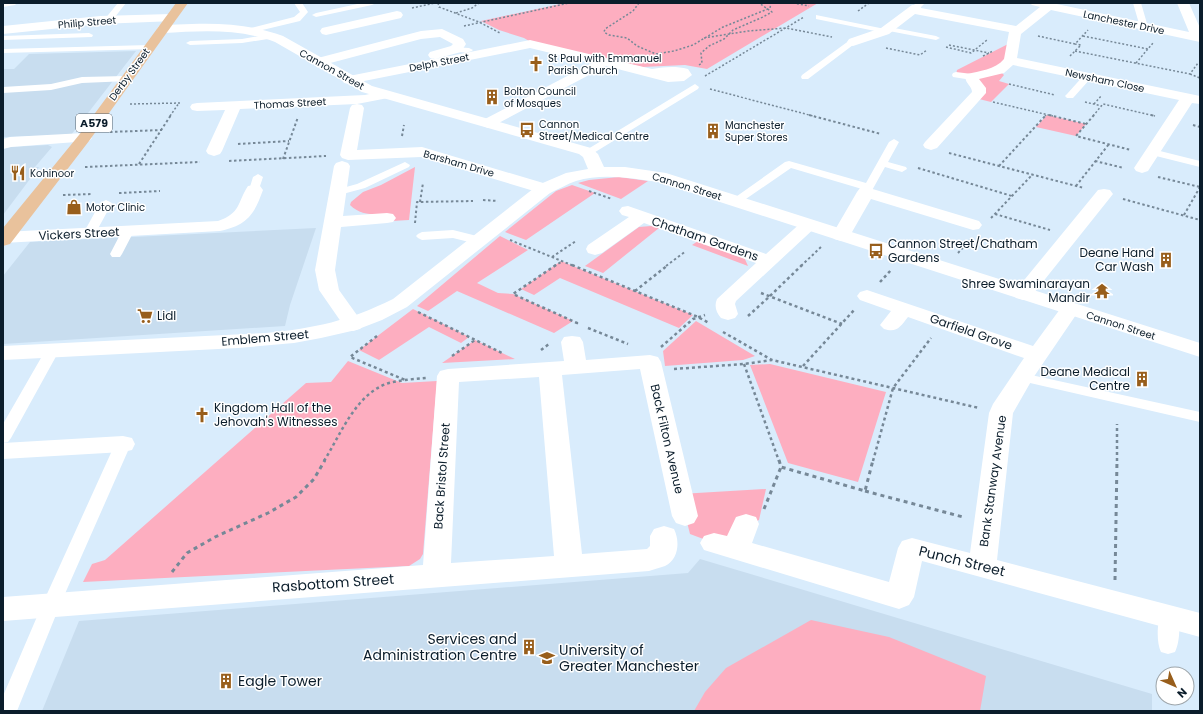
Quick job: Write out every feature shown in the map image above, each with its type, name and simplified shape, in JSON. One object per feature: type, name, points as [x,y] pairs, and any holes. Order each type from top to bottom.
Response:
[{"type":"main road","name":"Derby Street","points":[[4,239],[86,136],[182,3]]},
{"type":"street","points":[[3,4],[11,3]]},
{"type":"street","points":[[1183,3],[1199,38]]},
{"type":"street","points":[[936,148],[979,93],[979,88],[972,77],[999,70],[1010,60],[1013,30],[1042,4]]},
{"type":"street","name":"Lanchester Drive","points":[[1042,4],[1089,9],[1102,17],[1199,38]]},
{"type":"street","points":[[853,42],[887,30],[917,7],[1013,30]]},
{"type":"street","points":[[326,31],[397,15]]},
{"type":"street","name":"Philip Street","points":[[4,33],[104,20],[167,23]]},
{"type":"street","points":[[371,20],[407,39]]},
{"type":"street","name":"Cannon Street","points":[[167,23],[250,31],[271,36],[359,86],[588,152]]},
{"type":"street","points":[[319,62],[407,39],[440,33],[459,42],[462,50],[396,65]]},
{"type":"street","name":"Delph Street","points":[[348,80],[530,44],[604,62]]},
{"type":"street","name":"Newsham Close","points":[[1010,60],[1194,99]]},
{"type":"street","points":[[488,123],[604,62],[672,79],[684,76],[683,72]]},
{"type":"street","name":"Thomas Street","points":[[197,107],[365,99],[383,94]]},
{"type":"street","points":[[1142,168],[1173,120],[1194,99]]},
{"type":"street","points":[[214,151],[235,105]]},
{"type":"street","points":[[339,109],[364,107],[345,161],[338,192],[325,270],[326,280],[334,300],[361,322]]},
{"type":"street","points":[[4,144],[86,136]]},
{"type":"street","name":"Barsham Drive","points":[[345,161],[422,152],[552,185]]},
{"type":"street","points":[[588,152],[598,172]]},
{"type":"street","name":"Cannon Street","points":[[598,172],[625,172],[653,175],[1200,350]]},
{"type":"street","name":"Emblem Street","points":[[3,353],[285,339],[332,331],[361,322],[400,303],[483,236],[552,185],[585,174],[598,172]]},
{"type":"street","name":"Vickers Street","points":[[4,239],[220,226],[229,223],[246,212],[256,183]]},
{"type":"street","points":[[838,234],[867,190],[953,214],[973,225]]},
{"type":"street","points":[[1023,294],[1099,199],[1113,210]]},
{"type":"street","name":"Chatham Gardens","points":[[595,249],[635,214],[769,261]]},
{"type":"street","points":[[334,222],[387,218]]},
{"type":"street","name":"Chatham Gardens","points":[[726,318],[725,304],[727,299],[809,225]]},
{"type":"street","name":"Garfield Grove","points":[[867,296],[1037,355]]},
{"type":"street","points":[[891,325],[904,309]]},
{"type":"street","name":"Bank Stanway Avenue","points":[[982,566],[1001,413],[1022,377],[1070,309]]},
{"type":"street","points":[[568,333],[576,367]]},
{"type":"street","points":[[448,376],[534,368],[652,363]]},
{"type":"street","name":"Back Filton Avenue","points":[[652,363],[685,516]]},
{"type":"street","points":[[534,368],[569,566]]},
{"type":"street","name":"Back Bristol Street","points":[[436,575],[448,376]]},
{"type":"street","points":[[3,451],[123,444]]},
{"type":"street","name":"Punch Street","points":[[732,539],[899,597],[912,548],[1200,625]]},
{"type":"street","name":"Rasbottom Street","points":[[3,609],[648,560],[656,558],[667,549]]},
{"type":"lane","points":[[77,49],[89,35],[122,3]]},
{"type":"lane","points":[[250,31],[297,19],[304,12],[298,3]]},
{"type":"lane","points":[[316,15],[334,9],[372,3]]},
{"type":"lane","points":[[1137,3],[1144,26]]},
{"type":"lane","points":[[819,17],[938,39]]},
{"type":"lane","points":[[4,33],[89,35]]},
{"type":"lane","points":[[190,43],[242,41],[271,36]]},
{"type":"lane","points":[[806,77],[853,42]]},
{"type":"lane","points":[[3,51],[149,47]]},
{"type":"lane","points":[[956,75],[972,77]]},
{"type":"lane","points":[[1066,96],[1088,76]]},
{"type":"lane","points":[[3,90],[51,87],[82,80],[126,79]]},
{"type":"lane","points":[[588,152],[697,84]]},
{"type":"lane","points":[[736,201],[789,164],[867,190],[894,142]]},
{"type":"lane","points":[[1152,153],[1200,164]]},
{"type":"lane","points":[[883,161],[902,169]]},
{"type":"lane","points":[[338,192],[361,186],[405,165]]},
{"type":"lane","points":[[89,234],[106,203]]},
{"type":"lane","points":[[116,254],[128,231]]},
{"type":"lane","points":[[422,236],[453,234],[483,236]]},
{"type":"lane","points":[[3,438],[52,350]]},
{"type":"lane","points":[[1022,377],[1200,417]]},
{"type":"lane","points":[[6,711],[51,605],[123,444]]},
{"type":"lane","points":[[1168,646],[1169,616]]},
{"type":"path","points":[[397,15],[401,10],[436,3],[439,7],[479,22]]},
{"type":"path","points":[[455,13],[472,8],[480,3]]},
{"type":"path","points":[[440,33],[479,22],[553,8],[569,3]]},
{"type":"path","points":[[639,3],[633,10],[605,29],[604,32],[609,35],[627,38],[637,46],[661,57]]},
{"type":"path","points":[[683,72],[702,63],[701,53],[706,46],[724,39],[728,34],[737,28],[756,22],[772,12],[759,3]]},
{"type":"path","points":[[656,54],[685,48],[723,27],[771,7],[771,3]]},
{"type":"path","points":[[793,3],[812,7]]},
{"type":"path","points":[[697,84],[807,15]]},
{"type":"path","points":[[944,47],[971,53],[1013,30],[1075,44],[1102,17]]},
{"type":"path","points":[[704,38],[786,28],[920,55],[938,39],[950,43],[948,44],[989,53]]},
{"type":"path","points":[[1136,64],[1164,31]]},
{"type":"path","points":[[1083,36],[1148,49]]},
{"type":"path","points":[[1075,51],[1190,74],[1200,78]]},
{"type":"path","points":[[1190,74],[1198,63],[1200,63]]},
{"type":"path","points":[[1004,83],[1066,96]]},
{"type":"path","points":[[708,89],[882,134]]},
{"type":"path","points":[[974,98],[1086,124]]},
{"type":"path","points":[[1081,101],[1102,106],[1104,104],[1173,120]]},
{"type":"path","points":[[139,165],[180,103]]},
{"type":"path","points":[[107,105],[189,103],[197,107]]},
{"type":"path","points":[[1102,106],[1076,136],[1152,153]]},
{"type":"path","points":[[283,158],[299,113]]},
{"type":"path","points":[[999,166],[1047,115]]},
{"type":"path","points":[[86,136],[162,130]]},
{"type":"path","points":[[246,143],[289,140]]},
{"type":"path","points":[[1076,186],[1109,144]]},
{"type":"path","points":[[936,148],[1076,186],[1099,199],[1184,215],[1200,220]]},
{"type":"path","points":[[883,161],[1012,196]]},
{"type":"path","points":[[422,183],[419,202],[473,201]]},
{"type":"path","points":[[552,185],[620,202],[635,214]]},
{"type":"path","points":[[1184,215],[1200,187]]},
{"type":"path","points":[[994,214],[1070,236]]},
{"type":"path","points":[[770,296],[838,234]]},
{"type":"path","points":[[483,236],[562,262],[698,317],[710,324]]},
{"type":"path","points":[[634,291],[702,237]]},
{"type":"path","points":[[562,262],[513,294],[568,333],[652,363],[744,364],[772,360],[1001,413]]},
{"type":"path","points":[[742,286],[842,324]]},
{"type":"path","points":[[413,309],[534,368],[568,333]]},
{"type":"path","points":[[652,363],[656,351],[698,317],[726,318],[772,360]]},
{"type":"path","points":[[361,322],[379,335],[350,357],[405,380]]},
{"type":"path","points":[[865,491],[893,388],[943,322]]},
{"type":"path","points":[[732,539],[759,520],[781,467],[744,364]]},
{"type":"path","points":[[155,597],[187,553],[215,537],[268,513],[296,497],[314,479],[358,404],[366,395],[378,387],[390,382],[448,376]]},
{"type":"path","points":[[1115,602],[1117,424]]},
{"type":"path","points":[[781,467],[987,524]]},
{"type":"shaded area","points":[[565,3],[818,3],[707,69],[685,65],[642,67],[529,41],[499,30],[481,21]]},
{"type":"shaded area","points":[[1014,41],[999,70],[1004,75],[999,81],[1009,84],[991,102],[975,98],[971,78],[956,75],[957,70]]},
{"type":"shaded area","points":[[136,51],[71,135],[3,137],[3,69],[14,69],[29,54]]},
{"type":"shaded area","points":[[1047,115],[1086,124],[1076,136],[1036,127]]},
{"type":"shaded area","points":[[48,145],[52,147],[35,167],[39,167],[3,215],[3,149],[10,147]]},
{"type":"shaded area","points":[[415,167],[409,220],[392,221],[392,214],[365,213],[350,205],[351,202],[363,192],[381,185]]},
{"type":"shaded area","points":[[619,177],[648,181],[621,199],[578,183],[589,180]]},
{"type":"shaded area","points":[[572,185],[595,193],[526,240],[505,232],[556,191]]},
{"type":"shaded area","points":[[651,226],[659,228],[603,273],[585,266],[639,227]]},
{"type":"shaded area","points":[[316,228],[290,305],[285,326],[3,344],[3,276],[30,242]]},
{"type":"shaded area","points":[[500,236],[528,250],[477,283],[498,293],[513,294],[573,321],[554,333],[457,291],[428,311],[417,306]]},
{"type":"shaded area","points":[[698,241],[744,257],[748,266],[692,245]]},
{"type":"shaded area","points":[[561,261],[693,315],[679,328],[560,278],[534,295],[521,289]]},
{"type":"shaded area","points":[[413,309],[469,337],[461,343],[429,327],[379,360],[359,350]]},
{"type":"shaded area","points":[[696,321],[755,356],[743,360],[665,366],[663,351]]},
{"type":"shaded area","points":[[475,340],[515,359],[442,363]]},
{"type":"shaded area","points":[[348,361],[402,383],[437,381],[423,554],[420,559],[409,566],[83,582],[92,564],[105,560],[306,383],[331,382]]},
{"type":"shaded area","points":[[770,364],[886,392],[858,482],[788,463],[750,365]]},
{"type":"shaded area","points":[[766,489],[759,520],[714,543],[690,534],[680,494]]},
{"type":"shaded area","name":"University of Greater Manchester","points":[[700,559],[1152,694],[1152,711],[42,711],[79,621],[688,573]]},
{"type":"shaded area","points":[[811,620],[889,637],[986,676],[980,711],[694,711],[705,692],[726,668]]},
{"type":"place","name":"St Paul with Emmanuel Parish Church","points":[[536,64]]},
{"type":"place","name":"Bolton Council of Mosques","points":[[492,97]]},
{"type":"place","name":"Cannon Street/Medical Centre","points":[[527,130]]},
{"type":"place","name":"Manchester Super Stores","points":[[713,131]]},
{"type":"place","name":"Kohinoor","points":[[18,173]]},
{"type":"place","name":"Motor Clinic","points":[[74,207]]},
{"type":"place","name":"Cannon Street/Chatham Gardens","points":[[876,251]]},
{"type":"place","name":"Deane Hand Car Wash","points":[[1166,260]]},
{"type":"place","name":"Shree Swaminarayan Mandir","points":[[1102,291]]},
{"type":"place","name":"Lidl","points":[[145,316]]},
{"type":"place","name":"Deane Medical Centre","points":[[1142,379]]},
{"type":"place","name":"Kingdom Hall of the Jehovah's Witnesses","points":[[202,415]]},
{"type":"place","name":"Services and Administration Centre","points":[[529,647]]},
{"type":"place","name":"University of Greater Manchester","points":[[547,658]]},
{"type":"place","name":"Eagle Tower","points":[[226,681]]}]
